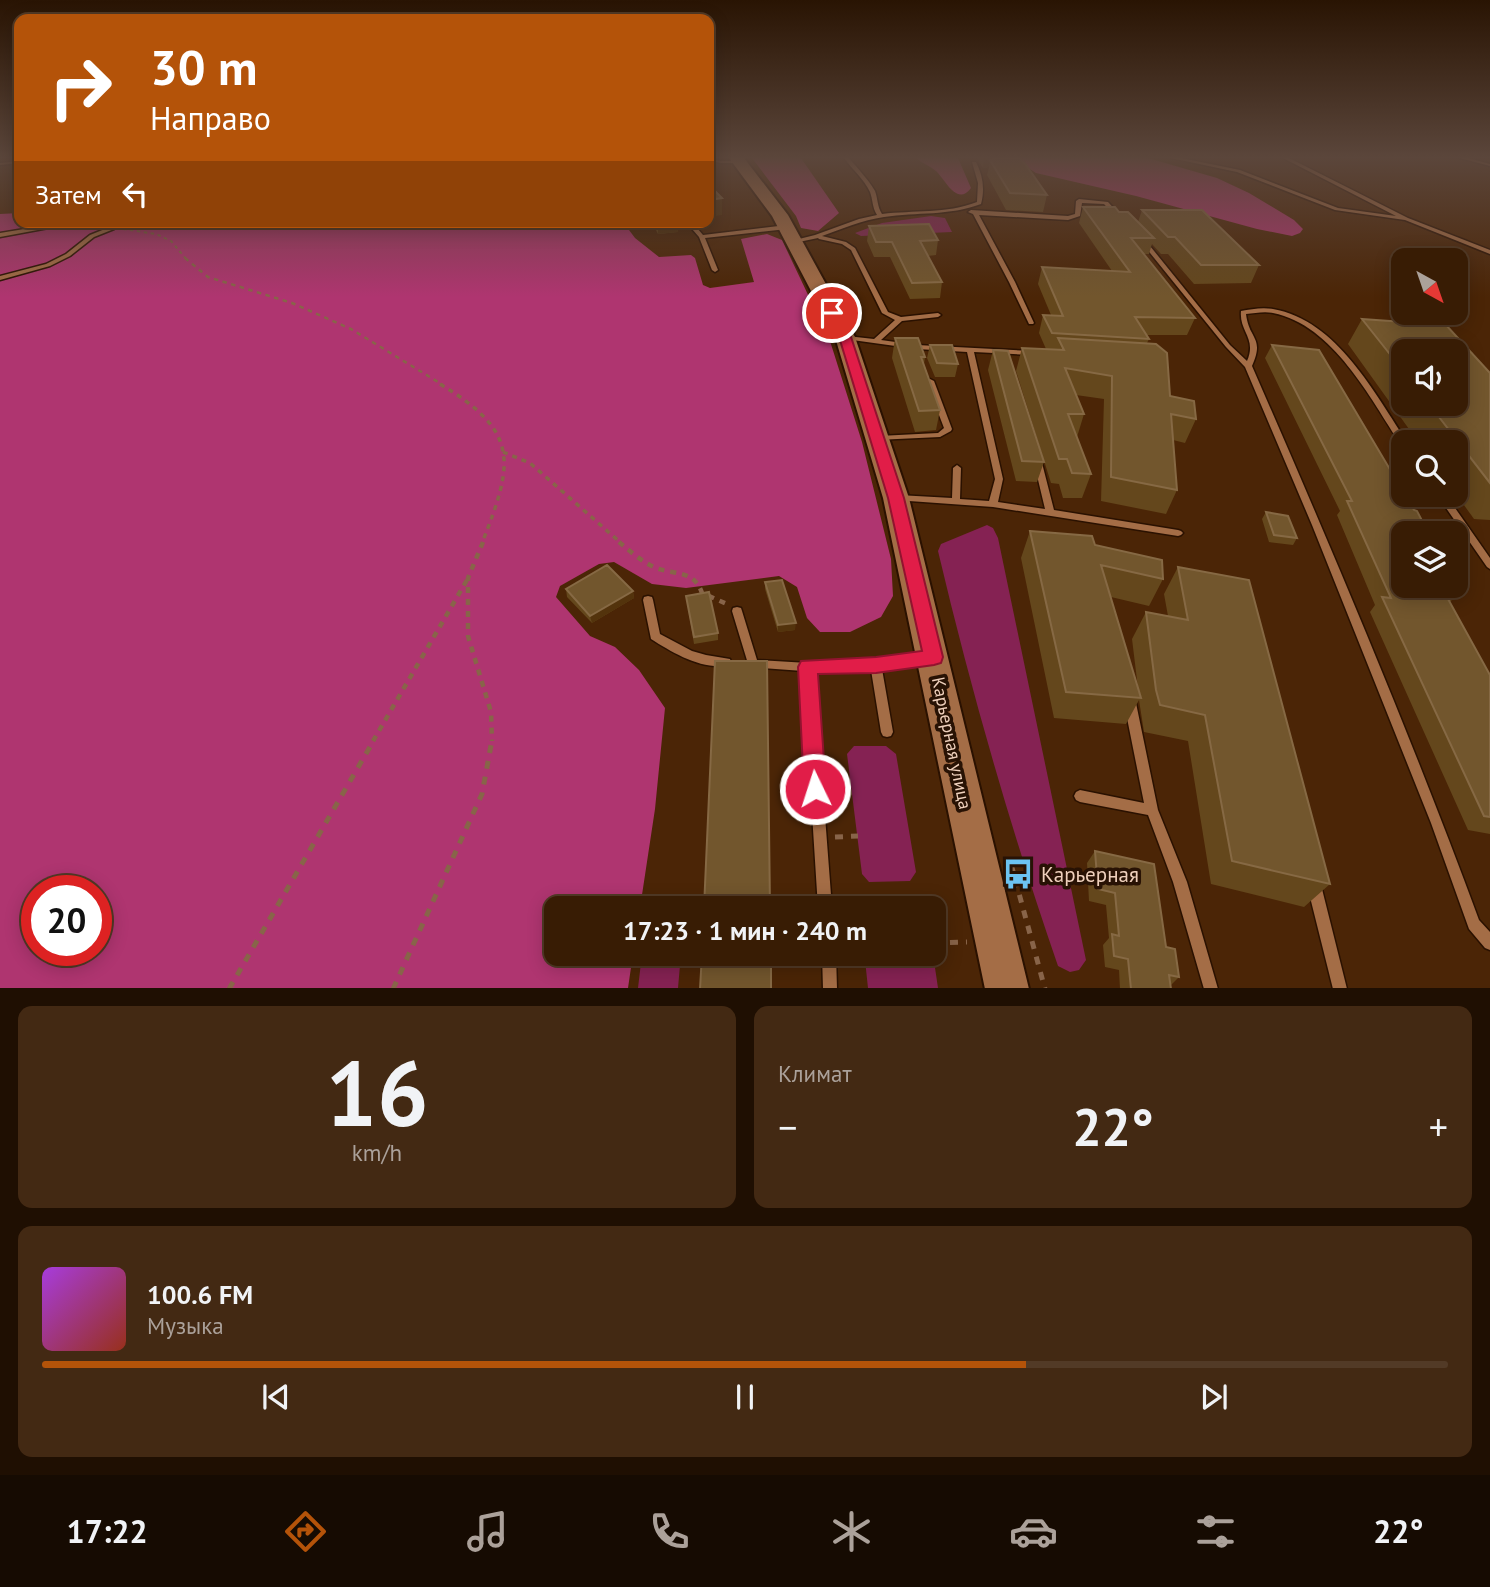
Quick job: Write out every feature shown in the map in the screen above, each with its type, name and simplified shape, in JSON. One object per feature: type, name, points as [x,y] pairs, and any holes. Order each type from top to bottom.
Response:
[{"type":"street","name":"Карьерная улица","points":[[774,204],[800,235],[845,337],[896,498],[1007,988]]},
{"type":"lane","points":[[876,204],[880,215]]},
{"type":"lane","points":[[963,211],[977,204]]},
{"type":"lane","points":[[800,235],[880,215],[963,211],[1068,218],[1077,215],[1079,204]]},
{"type":"lane","points":[[1104,204],[1122,220]]},
{"type":"lane","points":[[1324,204],[1337,209],[1406,219]]},
{"type":"lane","points":[[1376,204],[1406,219],[1490,252]]},
{"type":"lane","points":[[975,212],[1031,323]]},
{"type":"lane","points":[[0,235],[42,228]]},
{"type":"lane","points":[[0,278],[48,265],[68,255],[92,236],[112,228]]},
{"type":"lane","points":[[694,228],[702,237],[715,270]]},
{"type":"lane","points":[[702,237],[800,235],[844,243],[853,249],[885,313],[900,319],[938,315]]},
{"type":"lane","points":[[1139,237],[1248,366],[1317,525],[1432,810],[1474,924],[1490,943]]},
{"type":"lane","points":[[1248,366],[1256,352],[1256,341],[1243,323],[1243,313],[1255,310],[1272,311],[1310,324],[1336,346],[1395,430]]},
{"type":"lane","points":[[876,341],[900,319]]},
{"type":"lane","points":[[845,337],[917,347],[970,349],[1005,356],[1037,353]]},
{"type":"lane","points":[[917,347],[920,358]]},
{"type":"lane","points":[[970,349],[999,479],[993,504]]},
{"type":"lane","points":[[877,438],[940,435],[948,429],[925,370]]},
{"type":"lane","points":[[1034,449],[1050,512]]},
{"type":"lane","points":[[956,501],[957,468]]},
{"type":"lane","points":[[896,498],[993,504],[1178,533]]},
{"type":"lane","points":[[1449,507],[1490,565]]},
{"type":"lane","points":[[648,600],[655,636],[681,653],[706,662],[808,667],[876,665],[934,657]]},
{"type":"lane","points":[[737,611],[753,664]]},
{"type":"lane","points":[[876,665],[887,732]]},
{"type":"lane","points":[[808,667],[824,896]]},
{"type":"lane","points":[[1127,687],[1152,810],[1180,883],[1211,988]]},
{"type":"lane","points":[[1080,796],[1152,810]]},
{"type":"lane","points":[[1310,868],[1340,988]]},
{"type":"lane","points":[[829,966],[830,988]]},
{"type":"path","points":[[112,228],[156,234],[171,241],[182,255],[208,277],[292,303],[351,329],[472,403],[498,431],[506,461],[490,523],[468,578],[230,988]]},
{"type":"path","points":[[503,452],[530,463],[633,554],[654,567],[692,577],[698,582],[702,593],[724,601],[737,611]]},
{"type":"path","points":[[393,988],[482,794],[492,749],[491,712],[468,636],[468,578]]},
{"type":"shaded area","points":[[787,204],[833,204],[839,213],[818,231],[801,228]]},
{"type":"shaded area","points":[[1166,204],[1268,204],[1294,220],[1303,229],[1292,236]]},
{"type":"shaded area","points":[[14,213],[14,228],[628,228],[635,238],[659,257],[691,255],[695,258],[703,285],[710,288],[754,282],[741,239],[767,234],[782,240],[830,341],[862,442],[891,559],[893,596],[881,617],[850,632],[820,632],[807,618],[797,587],[779,576],[686,588],[652,584],[614,562],[599,564],[560,586],[556,597],[590,636],[615,647],[639,670],[665,708],[655,809],[642,896],[544,896],[544,966],[631,966],[628,988],[0,988],[0,214]]},
{"type":"shaded area","points":[[931,216],[945,218],[952,232],[861,236],[855,233],[882,223]]},
{"type":"shaded area","points":[[987,525],[993,528],[998,538],[1086,960],[1079,970],[1070,972],[1058,966],[1008,812],[938,551],[941,544]]},
{"type":"shaded area","points":[[854,746],[886,746],[896,754],[916,872],[910,881],[869,882],[862,874],[847,754]]},
{"type":"shaded area","points":[[641,966],[680,966],[678,988],[638,988]]},
{"type":"shaded area","points":[[866,966],[935,966],[938,988],[868,988]]},
{"type":"building","points":[[1083,207],[1115,207],[1119,212],[1128,212],[1154,238],[1131,238],[1195,318],[1135,317],[1149,339],[1052,333],[1043,315],[1063,316],[1042,267],[1130,272]]},
{"type":"building","points":[[1142,210],[1202,210],[1259,265],[1201,265],[1175,237],[1168,237]]},
{"type":"building","points":[[929,224],[938,240],[920,241],[942,282],[912,283],[892,242],[876,242],[869,226]]},
{"type":"building","points":[[1362,319],[1391,321],[1391,326],[1447,326],[1459,339],[1391,339],[1391,356]]},
{"type":"building","points":[[895,338],[918,338],[925,357],[921,357],[940,410],[919,411]]},
{"type":"building","points":[[1058,338],[1156,344],[1167,353],[1170,396],[1194,401],[1196,419],[1171,414],[1177,490],[1111,477],[1112,376],[1065,368],[1084,414],[1068,414],[1091,474],[1072,473],[1067,459],[1059,459],[1022,348],[1064,350]]},
{"type":"building","points":[[930,345],[952,345],[958,364],[937,363]]},
{"type":"building","points":[[1272,345],[1319,350],[1391,471],[1391,507],[1412,507],[1422,521],[1391,521],[1391,598],[1347,501],[1352,501]]},
{"type":"building","points":[[1468,349],[1490,373],[1490,483],[1468,455],[1468,430],[1449,430],[1438,416],[1468,416]]},
{"type":"building","points":[[993,350],[1008,351],[1044,462],[1022,461]]},
{"type":"building","points":[[1266,512],[1288,516],[1297,538],[1274,535]]},
{"type":"building","points":[[1030,531],[1092,536],[1095,545],[1162,560],[1163,579],[1101,565],[1141,698],[1066,692]]},
{"type":"building","points":[[607,565],[633,591],[590,616],[566,589]]},
{"type":"building","points":[[1178,567],[1249,580],[1330,884],[1232,861],[1205,715],[1160,705],[1156,690],[1146,612],[1188,620]]},
{"type":"building","points":[[782,580],[796,623],[778,625],[765,582]]},
{"type":"building","points":[[709,592],[718,633],[694,637],[686,596]]},
{"type":"building","points":[[1382,597],[1448,598],[1490,675],[1490,817],[1484,816]]},
{"type":"building","points":[[715,661],[767,661],[770,896],[705,896]]},
{"type":"building","points":[[1095,851],[1154,864],[1166,947],[1175,949],[1179,977],[1169,975],[1171,988],[1131,988],[1128,959],[1114,956],[1112,934],[1119,936],[1115,893],[1098,889]]},
{"type":"building","points":[[701,966],[771,966],[771,988],[700,988]]},
{"type":"place","name":"Карьерная","points":[[1018,874]]},
{"type":"route","points":[[815,789],[808,667],[876,665],[934,657],[896,498],[845,337],[832,313]]}]
